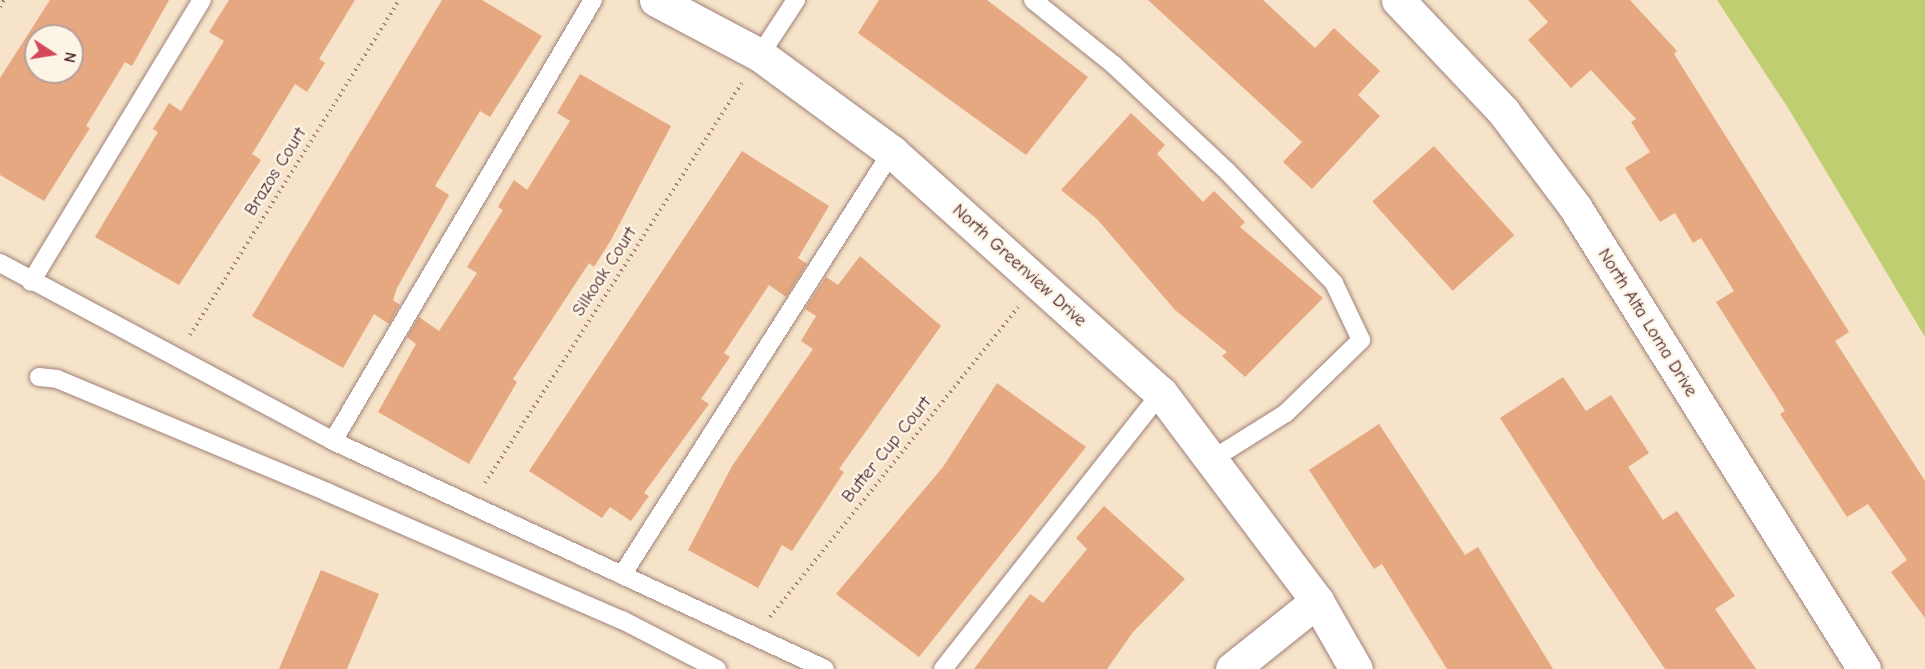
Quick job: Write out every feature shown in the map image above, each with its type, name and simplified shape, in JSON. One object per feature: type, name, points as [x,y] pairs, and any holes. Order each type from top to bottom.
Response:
[{"type":"street","name":"North Greenview Drive","points":[[656,0],[760,55],[891,152],[1161,393],[1317,601],[1356,669]]},
{"type":"street","name":"North Alta Loma Drive","points":[[1398,0],[1503,111],[1575,207],[1864,669]]},
{"type":"street","points":[[1232,669],[1317,601]]},
{"type":"lane","points":[[31,282],[202,0]]},
{"type":"lane","points":[[333,441],[593,0]]},
{"type":"lane","points":[[760,55],[796,0]]},
{"type":"lane","points":[[1033,0],[1114,65],[1227,171],[1334,283],[1361,340],[1286,413],[1211,460]]},
{"type":"lane","points":[[624,572],[891,152]]},
{"type":"lane","points":[[0,263],[31,282],[333,441],[624,572],[757,634],[825,669]]},
{"type":"lane","points":[[39,377],[57,379],[327,492],[622,620],[717,669]]},
{"type":"lane","points":[[943,669],[1161,393]]},
{"type":"path","points":[[0,7],[4,0]]},
{"type":"path","name":"Brazos Court","points":[[175,358],[399,0]]},
{"type":"path","name":"Silkoak Court","points":[[472,503],[760,55]]},
{"type":"path","name":"Butter Cup Court","points":[[757,634],[1038,283]]},
{"type":"green space","points":[[1717,0],[1925,0],[1925,337],[1790,111]]},
{"type":"building","points":[[50,0],[169,0],[132,66],[125,62],[86,126],[90,128],[44,201],[0,175],[0,78],[24,41],[24,84],[84,84],[84,24],[35,24]]},
{"type":"building","points":[[229,0],[355,0],[319,59],[325,63],[307,92],[295,84],[252,154],[261,160],[179,285],[95,237],[158,132],[153,129],[169,103],[181,111],[224,41],[209,32]]},
{"type":"building","points":[[442,0],[482,0],[542,36],[490,117],[480,111],[435,186],[449,195],[397,288],[393,300],[400,305],[389,324],[374,314],[343,368],[252,316]]},
{"type":"building","points":[[879,0],[987,0],[1088,77],[1026,155],[858,33]]},
{"type":"building","points":[[1148,0],[1263,0],[1315,48],[1334,28],[1380,71],[1358,95],[1380,116],[1312,189],[1283,162],[1302,142]]},
{"type":"building","points":[[1528,0],[1630,0],[1677,51],[1674,54],[1849,332],[1835,341],[1925,481],[1925,618],[1891,572],[1907,560],[1868,504],[1847,517],[1780,414],[1785,411],[1716,302],[1734,291],[1701,238],[1693,243],[1675,213],[1660,222],[1625,168],[1650,152],[1631,122],[1636,119],[1591,70],[1571,88],[1528,40],[1548,22]]},
{"type":"building","points":[[580,74],[671,126],[611,240],[594,267],[589,263],[513,379],[517,382],[469,464],[378,412],[416,344],[407,337],[419,317],[439,331],[477,273],[467,267],[503,210],[498,207],[514,180],[527,190],[570,121],[557,113]]},
{"type":"building","points":[[1131,113],[1165,145],[1157,154],[1203,202],[1214,191],[1245,222],[1240,227],[1323,298],[1245,377],[1222,356],[1227,352],[1175,310],[1097,219],[1061,190]]},
{"type":"building","points":[[1434,146],[1514,235],[1453,291],[1372,202]]},
{"type":"building","points":[[742,151],[829,206],[798,258],[807,264],[786,297],[769,285],[724,353],[730,357],[701,399],[709,404],[644,493],[649,496],[631,521],[610,507],[602,518],[529,471]]},
{"type":"building","points":[[860,256],[941,326],[839,469],[844,472],[792,551],[782,545],[758,588],[688,550],[732,466],[813,349],[801,341],[816,316],[805,309],[826,277],[838,285]]},
{"type":"building","points":[[1563,377],[1586,411],[1611,395],[1649,453],[1628,467],[1663,520],[1677,511],[1735,596],[1715,609],[1756,669],[1665,669],[1596,567],[1500,418]]},
{"type":"building","points":[[997,383],[1086,447],[919,657],[836,594],[943,467]]},
{"type":"building","points":[[1379,424],[1465,555],[1478,547],[1553,669],[1447,669],[1382,564],[1374,569],[1309,470]]},
{"type":"building","points":[[1104,506],[1185,579],[1133,632],[1107,669],[974,669],[1030,594],[1043,603],[1087,549],[1076,538]]},
{"type":"building","points":[[321,570],[379,594],[347,669],[279,669]]}]
